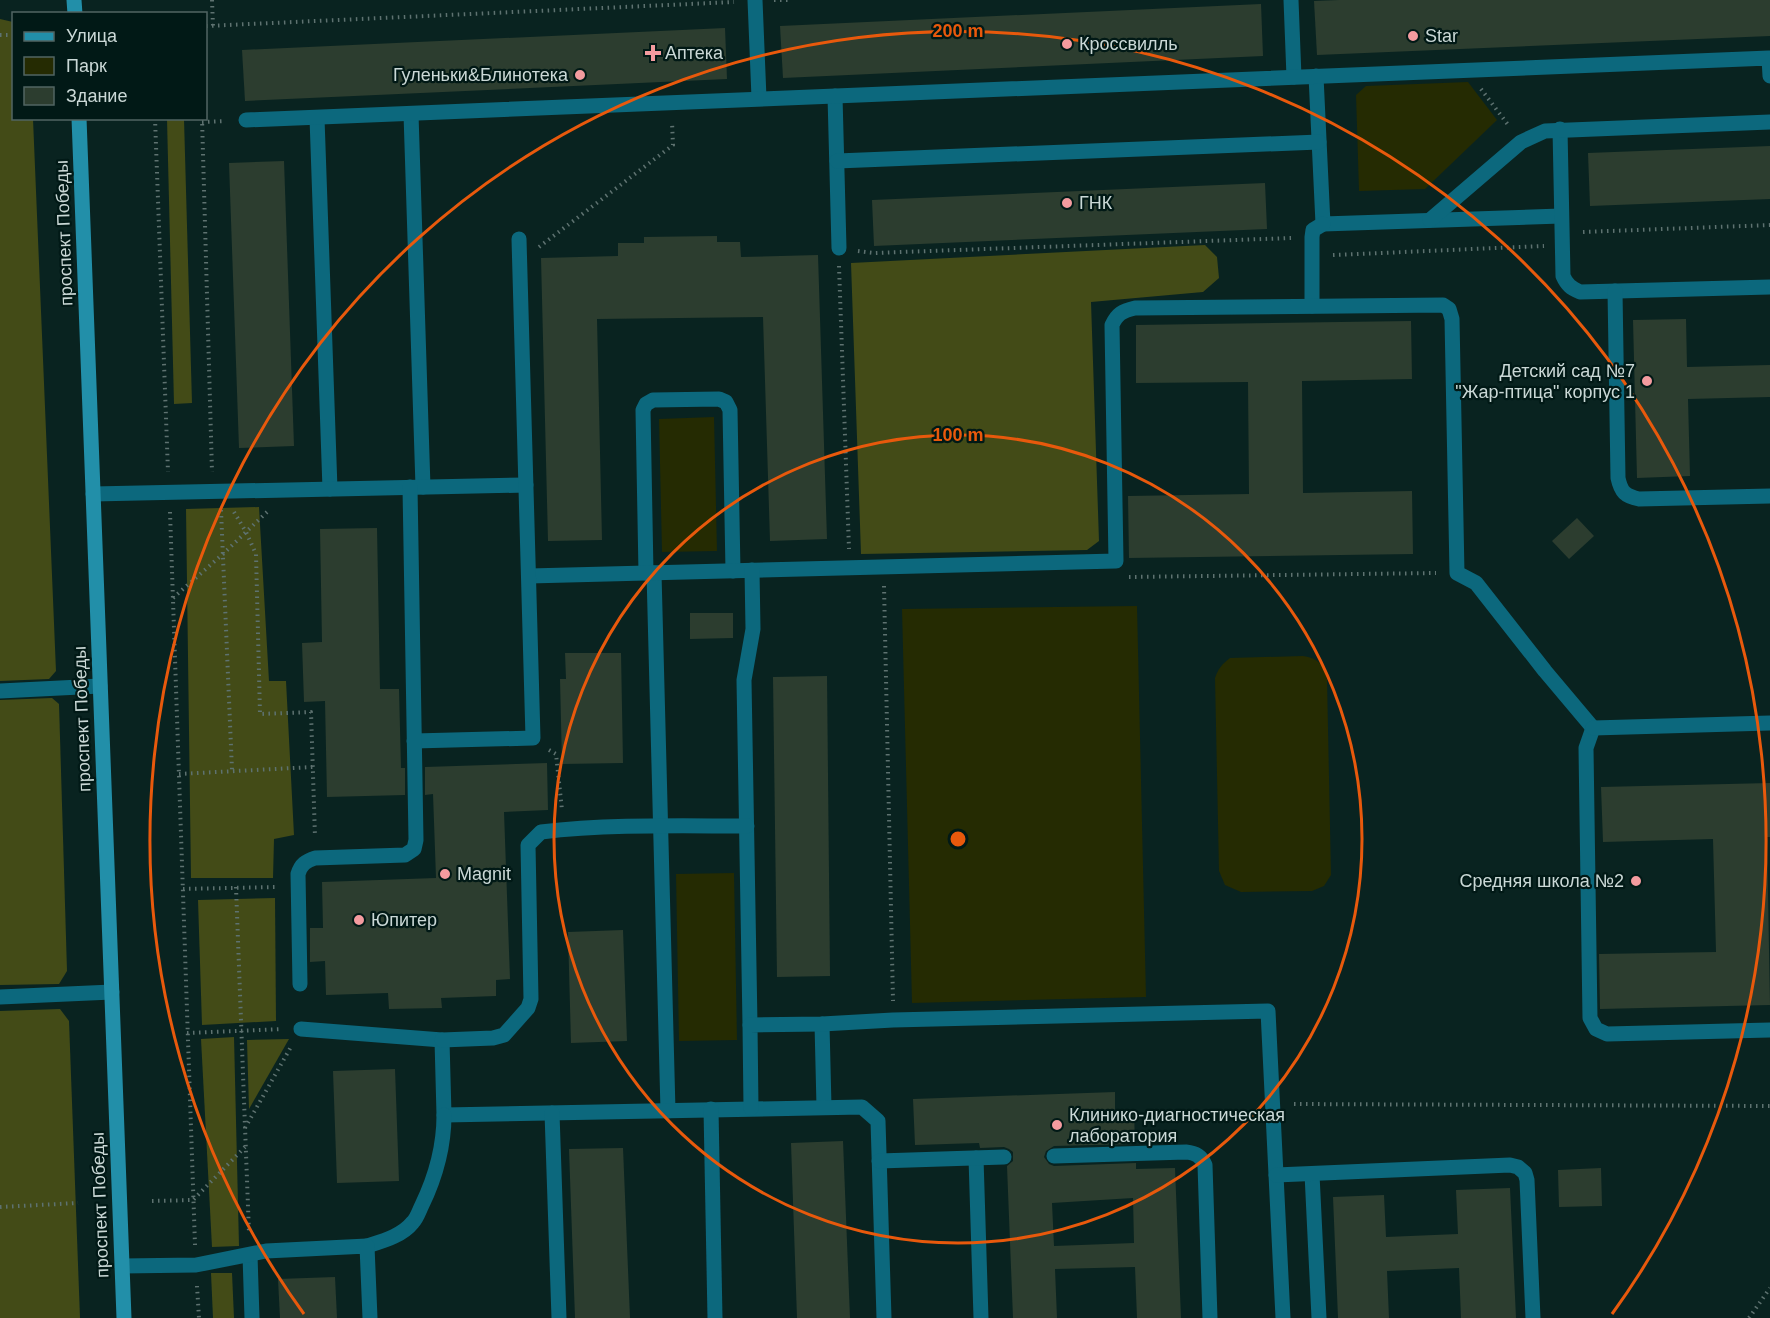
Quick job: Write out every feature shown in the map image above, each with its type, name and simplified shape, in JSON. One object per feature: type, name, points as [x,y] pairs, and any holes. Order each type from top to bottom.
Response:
[{"type":"main road","name":"проспект Победы","points":[[79,120],[124,1318]]},
{"type":"lane","points":[[1291,0],[1294,77]]},
{"type":"lane","points":[[755,1],[759,98]]},
{"type":"lane","points":[[246,120],[1769,58],[1770,76]]},
{"type":"lane","points":[[1316,76],[1323,224]]},
{"type":"lane","points":[[835,96],[839,248]]},
{"type":"lane","points":[[300,984],[298,874],[300,866],[315,858],[405,855],[414,849],[416,840],[414,741],[416,487],[411,114]]},
{"type":"lane","points":[[316,118],[330,489]]},
{"type":"lane","points":[[1430,220],[1521,142],[1545,131],[1770,122]]},
{"type":"lane","points":[[1560,129],[1563,276],[1570,288],[1580,292],[1770,287]]},
{"type":"lane","points":[[837,161],[1319,142]]},
{"type":"lane","points":[[1312,306],[1312,237],[1313,230],[1323,224],[1561,216]]},
{"type":"lane","points":[[414,741],[533,738],[519,239]]},
{"type":"lane","points":[[1615,291],[1618,478],[1621,490],[1627,496],[1639,499],[1770,496]]},
{"type":"lane","points":[[529,576],[1116,561],[1112,325],[1117,315],[1124,310],[1135,308],[1443,305],[1449,309],[1452,319],[1457,573],[1476,583],[1593,728]]},
{"type":"lane","points":[[668,1111],[660,826],[643,410],[646,404],[653,400],[718,399],[726,402],[730,410],[733,571]]},
{"type":"lane","points":[[93,494],[526,485]]},
{"type":"lane","points":[[751,1108],[744,680],[753,629],[752,570]]},
{"type":"lane","points":[[0,691],[100,686]]},
{"type":"lane","points":[[1593,728],[1770,723]]},
{"type":"lane","points":[[1593,728],[1586,748],[1586,760],[1590,1018],[1596,1029],[1607,1034],[1770,1030]]},
{"type":"lane","points":[[302,1029],[442,1040],[493,1038],[504,1035],[528,1008],[531,999],[528,845],[540,832],[660,826],[747,826]]},
{"type":"lane","points":[[0,997],[112,992]]},
{"type":"lane","points":[[750,1025],[1268,1011],[1283,1318]]},
{"type":"lane","points":[[822,1024],[824,1107]]},
{"type":"lane","points":[[122,1266],[196,1265],[278,1249],[367,1246],[387,1240],[402,1231],[413,1222],[440,1161],[444,1135],[442,1040]]},
{"type":"lane","points":[[444,1115],[862,1107],[878,1121],[884,1318]]},
{"type":"lane","points":[[711,1109],[715,1318]]},
{"type":"lane","points":[[552,1113],[559,1318]]},
{"type":"lane","points":[[1054,1156],[1186,1152],[1195,1153],[1202,1158],[1205,1165],[1210,1318]]},
{"type":"lane","points":[[879,1161],[1004,1157]]},
{"type":"lane","points":[[975,1158],[981,1318]]},
{"type":"lane","points":[[1276,1175],[1510,1165],[1518,1167],[1526,1173],[1527,1180],[1533,1318]]},
{"type":"lane","points":[[1312,1174],[1319,1318]]},
{"type":"lane","points":[[367,1246],[370,1318]]},
{"type":"lane","points":[[250,1255],[252,1318]]},
{"type":"path","points":[[212,0],[213,26]]},
{"type":"path","points":[[207,26],[789,0]]},
{"type":"path","points":[[1466,69],[1521,142]]},
{"type":"path","points":[[520,262],[673,145],[671,102]]},
{"type":"path","points":[[155,120],[199,1318]]},
{"type":"path","points":[[202,120],[217,491],[223,554],[232,770]]},
{"type":"path","points":[[1311,256],[1770,225]]},
{"type":"path","points":[[849,568],[839,248],[873,254],[1312,237]]},
{"type":"path","points":[[173,598],[223,554],[289,490]]},
{"type":"path","points":[[217,491],[246,532],[256,554],[260,714],[311,712],[315,858]]},
{"type":"path","points":[[1116,561],[1116,570],[1120,575],[1126,577],[1457,573]]},
{"type":"path","points":[[883,567],[893,1020]]},
{"type":"path","points":[[533,738],[556,754],[564,829]]},
{"type":"path","points":[[178,774],[313,767]]},
{"type":"path","points":[[183,889],[270,886]]},
{"type":"path","points":[[236,887],[250,1255]]},
{"type":"path","points":[[187,1033],[302,1029]]},
{"type":"path","points":[[244,1130],[302,1029]]},
{"type":"path","points":[[1272,1104],[1770,1106]]},
{"type":"path","points":[[152,1201],[193,1200],[245,1147]]},
{"type":"path","points":[[0,1207],[78,1203]]},
{"type":"path","points":[[1749,1318],[1770,1287]]},
{"type":"green space","points":[[0,19],[12,22],[12,120],[33,120],[56,671],[49,679],[0,681]]},
{"type":"green space","points":[[1468,82],[1497,120],[1425,189],[1359,191],[1356,95],[1366,86]]},
{"type":"green space","points":[[167,120],[184,120],[192,403],[174,404]]},
{"type":"green space","points":[[1205,245],[1217,257],[1219,278],[1203,292],[1091,302],[1099,541],[1087,550],[861,554],[851,263]]},
{"type":"green space","points":[[714,417],[717,551],[662,552],[659,419]]},
{"type":"green space","points":[[259,507],[269,681],[286,681],[294,835],[274,839],[273,878],[191,878],[186,509]]},
{"type":"green space","points":[[1137,606],[1146,997],[912,1003],[902,609]]},
{"type":"green space","points":[[1303,656],[1313,658],[1320,663],[1327,679],[1331,875],[1324,886],[1312,891],[1241,892],[1225,885],[1219,871],[1215,678],[1217,672],[1230,658]]},
{"type":"green space","points":[[52,698],[59,704],[67,971],[59,984],[0,985],[0,700]]},
{"type":"green space","points":[[734,873],[737,1040],[679,1041],[676,874]]},
{"type":"green space","points":[[275,898],[276,1021],[202,1025],[198,900]]},
{"type":"green space","points":[[60,1009],[69,1021],[80,1318],[0,1318],[0,1011]]},
{"type":"green space","points":[[234,1037],[239,1246],[212,1247],[201,1039]]},
{"type":"green space","points":[[289,1039],[249,1109],[247,1040]]},
{"type":"green space","points":[[211,1273],[232,1273],[234,1318],[213,1318]]},
{"type":"building","points":[[1770,0],[1770,36],[1317,55],[1314,1]]},
{"type":"building","points":[[1261,4],[1263,56],[783,78],[780,26]]},
{"type":"building","points":[[725,28],[727,79],[245,101],[242,50]]},
{"type":"building","points":[[1770,146],[1770,199],[1590,206],[1588,153]]},
{"type":"building","points":[[284,161],[294,446],[239,448],[229,163]]},
{"type":"building","points":[[1265,183],[1267,229],[874,246],[872,200]]},
{"type":"building","points":[[717,236],[717,242],[740,242],[741,257],[818,255],[827,539],[770,541],[763,317],[597,319],[602,540],[548,541],[541,258],[618,256],[618,243],[644,243],[644,237]]},
{"type":"building","points":[[1686,319],[1687,367],[1770,365],[1770,397],[1688,399],[1690,476],[1637,478],[1633,320]]},
{"type":"building","points":[[1411,321],[1412,379],[1302,381],[1303,493],[1412,491],[1413,554],[1129,558],[1128,496],[1249,494],[1248,382],[1136,383],[1136,325]]},
{"type":"building","points":[[1577,518],[1594,536],[1569,559],[1552,541]]},
{"type":"building","points":[[377,528],[380,689],[399,689],[401,768],[405,768],[405,795],[327,797],[325,701],[304,702],[302,643],[322,642],[320,529]]},
{"type":"building","points":[[690,613],[733,613],[733,638],[690,639]]},
{"type":"building","points":[[565,653],[621,653],[623,763],[562,764],[560,679],[566,679]]},
{"type":"building","points":[[827,676],[830,976],[777,977],[773,677]]},
{"type":"building","points":[[547,763],[548,810],[504,812],[510,979],[496,980],[496,996],[441,998],[442,1008],[389,1009],[388,993],[326,995],[325,961],[310,962],[310,928],[323,928],[322,882],[436,878],[433,794],[425,795],[425,767]]},
{"type":"building","points":[[1770,783],[1770,837],[1767,837],[1770,1005],[1600,1009],[1599,954],[1716,952],[1713,839],[1603,842],[1601,787]]},
{"type":"building","points":[[623,930],[627,1041],[571,1043],[568,932]]},
{"type":"building","points":[[395,1069],[399,1181],[337,1183],[333,1071]]},
{"type":"building","points":[[1115,1092],[1115,1112],[1134,1111],[1135,1144],[1054,1146],[1046,1151],[1044,1157],[1049,1164],[1054,1166],[1136,1163],[1136,1169],[1175,1168],[1181,1318],[1137,1318],[1135,1267],[1055,1269],[1057,1318],[1013,1318],[1007,1166],[1013,1161],[1013,1152],[1004,1147],[980,1148],[979,1143],[915,1145],[913,1099]],"holes":[[[1133,1198],[1134,1243],[1054,1246],[1052,1203]]]},
{"type":"building","points":[[843,1141],[850,1318],[797,1318],[791,1143]]},
{"type":"building","points":[[623,1148],[630,1318],[575,1318],[569,1149]]},
{"type":"building","points":[[1601,1168],[1602,1206],[1559,1207],[1558,1170]]},
{"type":"building","points":[[1510,1188],[1516,1318],[1461,1318],[1459,1268],[1387,1271],[1389,1318],[1338,1318],[1333,1197],[1384,1195],[1386,1237],[1458,1234],[1456,1190]]},
{"type":"building","points":[[335,1277],[337,1318],[280,1318],[278,1279]]},
{"type":"place","name":"Star","points":[[1413,36]]},
{"type":"place","name":"Кроссвилль","points":[[1067,44]]},
{"type":"place","name":"Аптека","points":[[653,53]]},
{"type":"place","name":"Гуленьки&Блинотека","points":[[580,75]]},
{"type":"place","name":"ГНК","points":[[1067,203]]},
{"type":"place","name":"Детский сад №7 \"Жар-птица\" корпус 1","points":[[1647,381]]},
{"type":"place","name":"Magnit","points":[[445,874]]},
{"type":"place","name":"Средняя школа №2","points":[[1636,881]]},
{"type":"place","name":"Юпитер","points":[[359,920]]},
{"type":"place","name":"Клинико-диагностическая лаборатория","points":[[1057,1125]]}]
